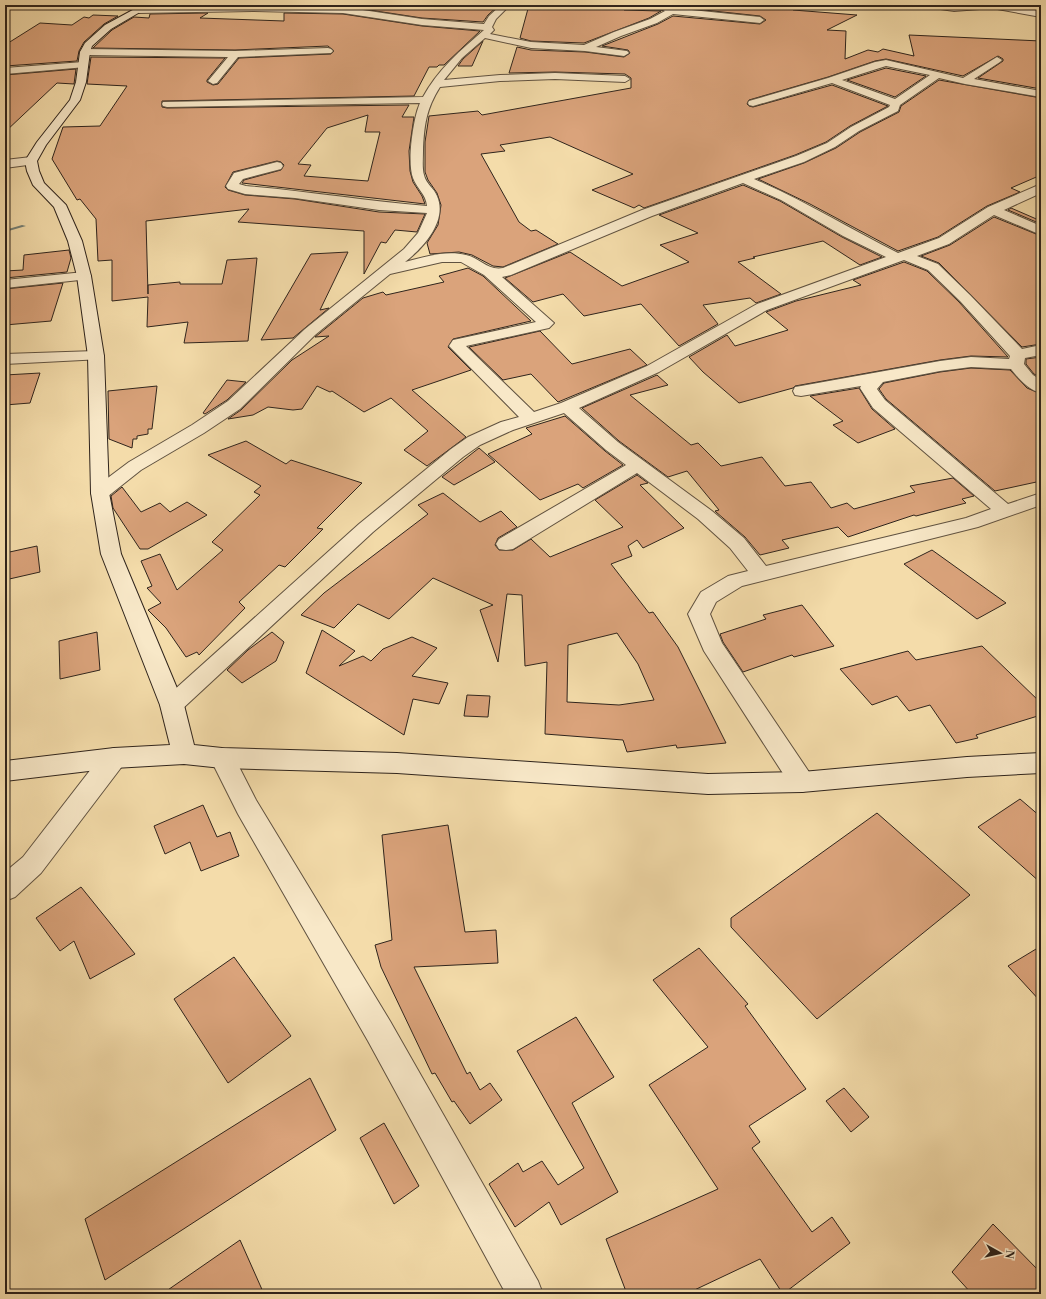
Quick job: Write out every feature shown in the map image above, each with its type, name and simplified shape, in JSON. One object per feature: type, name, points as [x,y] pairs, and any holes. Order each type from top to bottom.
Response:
[{"type":"street","points":[[100,493],[134,466],[198,429],[234,405],[310,332],[409,252],[418,242],[433,218],[435,206],[431,196],[422,185],[418,176],[420,119],[427,100],[458,58],[485,31],[492,18],[506,5]]},
{"type":"street","points":[[624,5],[670,8],[760,20]]},
{"type":"street","points":[[934,5],[954,8],[989,5],[1041,14]]},
{"type":"street","points":[[184,754],[172,705],[111,554],[100,493],[96,356],[84,276],[75,241],[60,205],[39,185],[33,172],[31,161],[75,100],[81,82],[84,58],[88,45],[108,27],[143,8],[312,7],[343,10],[485,31],[531,45],[585,48],[624,53]]},
{"type":"street","points":[[585,48],[624,31],[648,24],[664,16],[670,8]]},
{"type":"street","points":[[5,71],[84,58],[328,51]]},
{"type":"street","points":[[213,81],[235,54]]},
{"type":"street","points":[[965,81],[997,60]]},
{"type":"street","points":[[752,103],[832,80],[869,66],[886,63],[965,81],[1041,94]]},
{"type":"street","points":[[490,274],[506,272],[646,213],[771,170],[831,145],[856,129],[894,109],[895,104],[938,74]]},
{"type":"street","points":[[438,84],[500,78],[547,76],[626,79]]},
{"type":"street","points":[[832,80],[882,96],[895,104]]},
{"type":"street","points":[[166,104],[427,100]]},
{"type":"street","points":[[5,164],[31,161]]},
{"type":"street","points":[[277,166],[238,176],[232,186],[245,190],[295,194],[379,206],[434,210]]},
{"type":"street","points":[[743,179],[785,197],[848,233],[902,257],[933,267],[965,298],[1017,359],[1027,378],[1041,388]]},
{"type":"street","points":[[172,705],[366,528],[457,453],[474,441],[507,426],[567,407],[653,369],[762,307],[944,242],[993,210],[1041,188]]},
{"type":"street","points":[[993,210],[1041,231]]},
{"type":"street","points":[[384,272],[450,257],[468,259],[490,274],[546,323],[544,325],[459,343],[458,346],[531,419]]},
{"type":"street","points":[[5,284],[84,276]]},
{"type":"street","points":[[801,392],[940,366],[1017,359],[1041,350]]},
{"type":"street","points":[[5,359],[96,356]]},
{"type":"street","points":[[878,378],[868,388],[879,404],[1005,511]]},
{"type":"street","points":[[567,407],[612,446],[705,515],[737,543],[762,575]]},
{"type":"street","points":[[506,544],[638,465]]},
{"type":"street","points":[[802,782],[712,645],[699,614],[708,597],[735,581],[971,523],[1041,499]]},
{"type":"street","points":[[5,771],[114,758],[184,754],[222,758],[397,763],[708,784],[802,782],[967,767],[1041,763]]},
{"type":"street","points":[[5,889],[32,865],[114,758]]},
{"type":"street","points":[[222,758],[247,807],[379,1031],[525,1294]]},
{"type":"building","points":[[321,5],[499,5],[483,22],[422,18],[343,6]]},
{"type":"building","points":[[529,5],[619,5],[624,10],[661,11],[649,18],[584,43],[531,41],[520,38]]},
{"type":"building","points":[[677,5],[742,7],[745,5],[792,5],[793,10],[857,15],[827,30],[846,31],[845,59],[868,50],[878,52],[883,49],[914,56],[909,35],[1041,41],[1041,89],[978,78],[1003,61],[1003,59],[998,56],[963,76],[886,59],[875,61],[828,77],[749,100],[747,104],[753,107],[832,85],[888,106],[850,126],[826,142],[795,155],[644,208],[639,205],[634,208],[592,190],[633,174],[550,137],[500,145],[505,151],[481,154],[519,222],[531,231],[536,230],[558,244],[503,267],[493,266],[472,255],[459,252],[430,254],[427,243],[438,225],[441,205],[437,193],[428,180],[425,172],[425,142],[429,116],[478,111],[482,115],[631,88],[631,78],[625,74],[555,72],[509,73],[517,47],[531,50],[585,52],[624,57],[630,53],[628,50],[602,46],[658,24],[673,16],[760,24],[766,20],[760,16],[676,7]]},
{"type":"building","points":[[208,13],[200,18],[284,21],[284,13],[343,14],[422,26],[480,31],[444,65],[429,67],[414,96],[162,101],[162,107],[167,108],[409,105],[402,117],[414,117],[409,151],[410,171],[413,182],[425,204],[242,183],[244,180],[281,170],[284,165],[277,161],[233,172],[225,187],[228,190],[245,195],[295,199],[379,212],[425,214],[417,232],[395,230],[386,243],[381,242],[364,274],[364,231],[238,222],[249,209],[146,221],[148,294],[148,285],[180,282],[180,284],[222,284],[227,260],[257,258],[248,341],[184,343],[188,322],[147,327],[148,297],[112,301],[112,260],[98,261],[96,219],[80,199],[77,200],[52,159],[63,127],[100,126],[127,86],[87,84],[91,57],[225,58],[207,80],[207,82],[213,85],[218,84],[239,58],[331,54],[334,51],[328,46],[235,50],[93,48],[112,30],[134,17],[149,18],[150,14]],"holes":[[[368,115],[365,132],[380,132],[368,181],[304,176],[311,165],[298,164],[327,128]]]},
{"type":"building","points":[[93,15],[118,16],[104,24],[84,42],[79,51],[77,61],[5,66],[5,45],[40,23],[72,25],[84,17],[89,18]]},
{"type":"building","points":[[483,41],[472,66],[458,66],[463,59]]},
{"type":"building","points":[[886,68],[926,76],[895,97],[847,80]]},
{"type":"building","points":[[76,69],[74,84],[57,83],[5,132],[5,75]]},
{"type":"building","points":[[939,80],[1041,98],[1041,175],[1011,188],[1020,192],[987,206],[938,237],[898,251],[810,204],[758,179],[804,163],[836,148],[860,132],[899,112],[901,106]]},
{"type":"building","points":[[743,185],[780,201],[842,237],[882,257],[860,265],[823,241],[753,257],[755,258],[738,262],[781,294],[756,303],[750,298],[703,305],[718,324],[679,346],[641,304],[584,316],[563,294],[533,302],[505,278],[570,252],[622,286],[689,262],[660,245],[698,233],[659,215]]},
{"type":"building","points":[[1011,208],[1041,221],[1041,224],[1008,210]]},
{"type":"building","points":[[994,217],[1041,236],[1041,344],[1022,347],[939,263],[921,256],[950,245]]},
{"type":"building","points":[[69,250],[71,258],[67,272],[5,278],[5,271],[23,270],[24,255]]},
{"type":"building","points":[[348,252],[320,310],[329,308],[293,338],[261,340],[311,254]]},
{"type":"building","points":[[904,262],[927,271],[959,302],[1008,357],[971,356],[940,360],[795,386],[793,388],[739,403],[703,372],[689,357],[727,335],[735,346],[788,330],[766,312],[796,301],[861,285],[853,280]]},
{"type":"building","points":[[468,268],[483,276],[531,321],[453,339],[448,347],[471,370],[412,390],[466,437],[427,466],[404,450],[428,431],[391,398],[364,412],[332,391],[330,392],[317,386],[302,409],[293,410],[268,407],[253,415],[228,419],[241,410],[292,360],[329,336],[315,337],[363,298],[383,292],[386,295],[444,282],[439,276]]},
{"type":"building","points":[[63,283],[51,321],[5,325],[5,289]]},
{"type":"building","points":[[540,331],[572,364],[630,349],[647,365],[558,402],[531,374],[503,380],[469,347]]},
{"type":"building","points":[[1041,357],[1041,378],[1034,374],[1026,364],[1026,359]]},
{"type":"building","points":[[971,368],[1010,370],[1027,388],[1041,394],[1041,481],[995,491],[886,399],[879,389],[884,383],[940,372]]},
{"type":"building","points":[[40,373],[30,403],[5,405],[5,375]]},
{"type":"building","points":[[657,375],[668,385],[630,395],[691,445],[698,443],[721,466],[762,457],[785,486],[811,482],[831,508],[847,503],[854,509],[915,492],[910,486],[953,478],[974,496],[962,499],[966,503],[916,516],[914,515],[848,537],[838,527],[782,540],[789,548],[760,555],[745,537],[715,511],[719,510],[687,471],[668,477],[619,441],[582,408]]},
{"type":"building","points":[[227,380],[246,382],[227,400],[205,414],[203,413]]},
{"type":"building","points":[[157,386],[152,429],[148,429],[148,434],[137,436],[137,439],[133,439],[132,448],[109,439],[108,391]]},
{"type":"building","points":[[859,388],[872,409],[895,429],[858,443],[833,425],[843,421],[810,396]]},
{"type":"building","points":[[565,416],[623,465],[583,488],[578,484],[540,500],[488,454],[532,434],[526,428]]},
{"type":"building","points":[[246,441],[286,464],[291,460],[362,483],[317,528],[323,529],[285,567],[279,565],[239,602],[245,608],[199,655],[197,652],[186,657],[166,628],[148,610],[161,603],[147,588],[152,586],[141,561],[160,554],[177,590],[223,550],[212,542],[260,495],[254,492],[261,486],[208,455]]},
{"type":"building","points":[[479,448],[495,462],[454,485],[442,477]]},
{"type":"building","points":[[637,475],[648,483],[640,485],[684,528],[643,548],[637,540],[628,546],[632,556],[611,564],[649,613],[653,612],[678,647],[726,743],[677,748],[676,745],[627,752],[623,740],[545,734],[547,662],[525,666],[522,595],[507,594],[498,662],[480,610],[493,605],[433,578],[389,619],[358,604],[334,628],[301,615],[324,593],[428,514],[418,505],[443,493],[480,522],[501,511],[517,527],[498,538],[495,545],[499,550],[513,550],[531,539],[550,557],[623,527],[595,500]],"holes":[[[617,633],[638,664],[654,700],[619,705],[567,702],[568,645]]]},
{"type":"building","points":[[122,487],[141,512],[160,503],[170,512],[187,502],[207,515],[148,549],[140,549],[113,508],[111,496]]},
{"type":"building","points":[[37,546],[40,572],[5,580],[5,553]]},
{"type":"building","points":[[932,550],[1006,603],[977,619],[904,564]]},
{"type":"building","points":[[802,605],[834,646],[794,657],[792,655],[743,672],[723,642],[720,634],[766,619],[763,615]]},
{"type":"building","points":[[322,630],[355,651],[339,666],[363,656],[371,661],[383,649],[412,637],[437,648],[412,676],[448,683],[439,704],[413,699],[404,735],[306,673]]},
{"type":"building","points":[[97,632],[100,670],[60,679],[59,641]]},
{"type":"building","points":[[272,632],[284,642],[276,661],[242,683],[227,670],[248,650]]},
{"type":"building","points":[[982,646],[1041,703],[1041,715],[976,735],[978,738],[956,743],[930,705],[909,711],[897,696],[872,705],[840,669],[908,651],[916,660]]},
{"type":"building","points":[[467,695],[490,696],[488,717],[464,716]]},
{"type":"building","points":[[1020,799],[1041,817],[1041,883],[978,827]]},
{"type":"building","points":[[203,805],[217,837],[230,832],[239,856],[201,871],[190,842],[165,854],[154,826]]},
{"type":"building","points":[[877,813],[970,895],[817,1019],[731,927],[731,918]]},
{"type":"building","points":[[448,825],[465,932],[496,930],[498,963],[414,967],[467,1074],[470,1072],[480,1090],[490,1083],[502,1100],[470,1124],[454,1101],[452,1102],[435,1073],[432,1074],[381,967],[375,945],[392,940],[382,835]]},
{"type":"building","points":[[81,887],[135,954],[90,979],[74,941],[60,951],[36,918]]},
{"type":"building","points":[[1041,946],[1041,1002],[1008,966]]},
{"type":"building","points":[[699,948],[748,1004],[745,1006],[806,1089],[749,1126],[760,1142],[752,1148],[812,1232],[832,1217],[850,1243],[783,1294],[760,1259],[686,1294],[627,1294],[606,1239],[718,1189],[649,1085],[708,1047],[653,980]]},
{"type":"building","points":[[234,957],[291,1036],[228,1083],[174,999]]},
{"type":"building","points":[[576,1017],[614,1077],[572,1103],[618,1192],[561,1225],[549,1202],[515,1227],[489,1184],[518,1163],[523,1172],[542,1161],[558,1185],[584,1168],[517,1051]]},
{"type":"building","points":[[310,1078],[336,1130],[105,1280],[85,1219]]},
{"type":"building","points":[[844,1088],[869,1117],[851,1132],[826,1101]]},
{"type":"building","points":[[384,1123],[419,1186],[394,1204],[360,1138]]},
{"type":"building","points":[[993,1224],[1041,1273],[1041,1294],[972,1294],[952,1272]]},
{"type":"building","points":[[240,1240],[264,1294],[162,1294]]},
{"type":"waterway","points":[[5,231],[24,226]]}]
